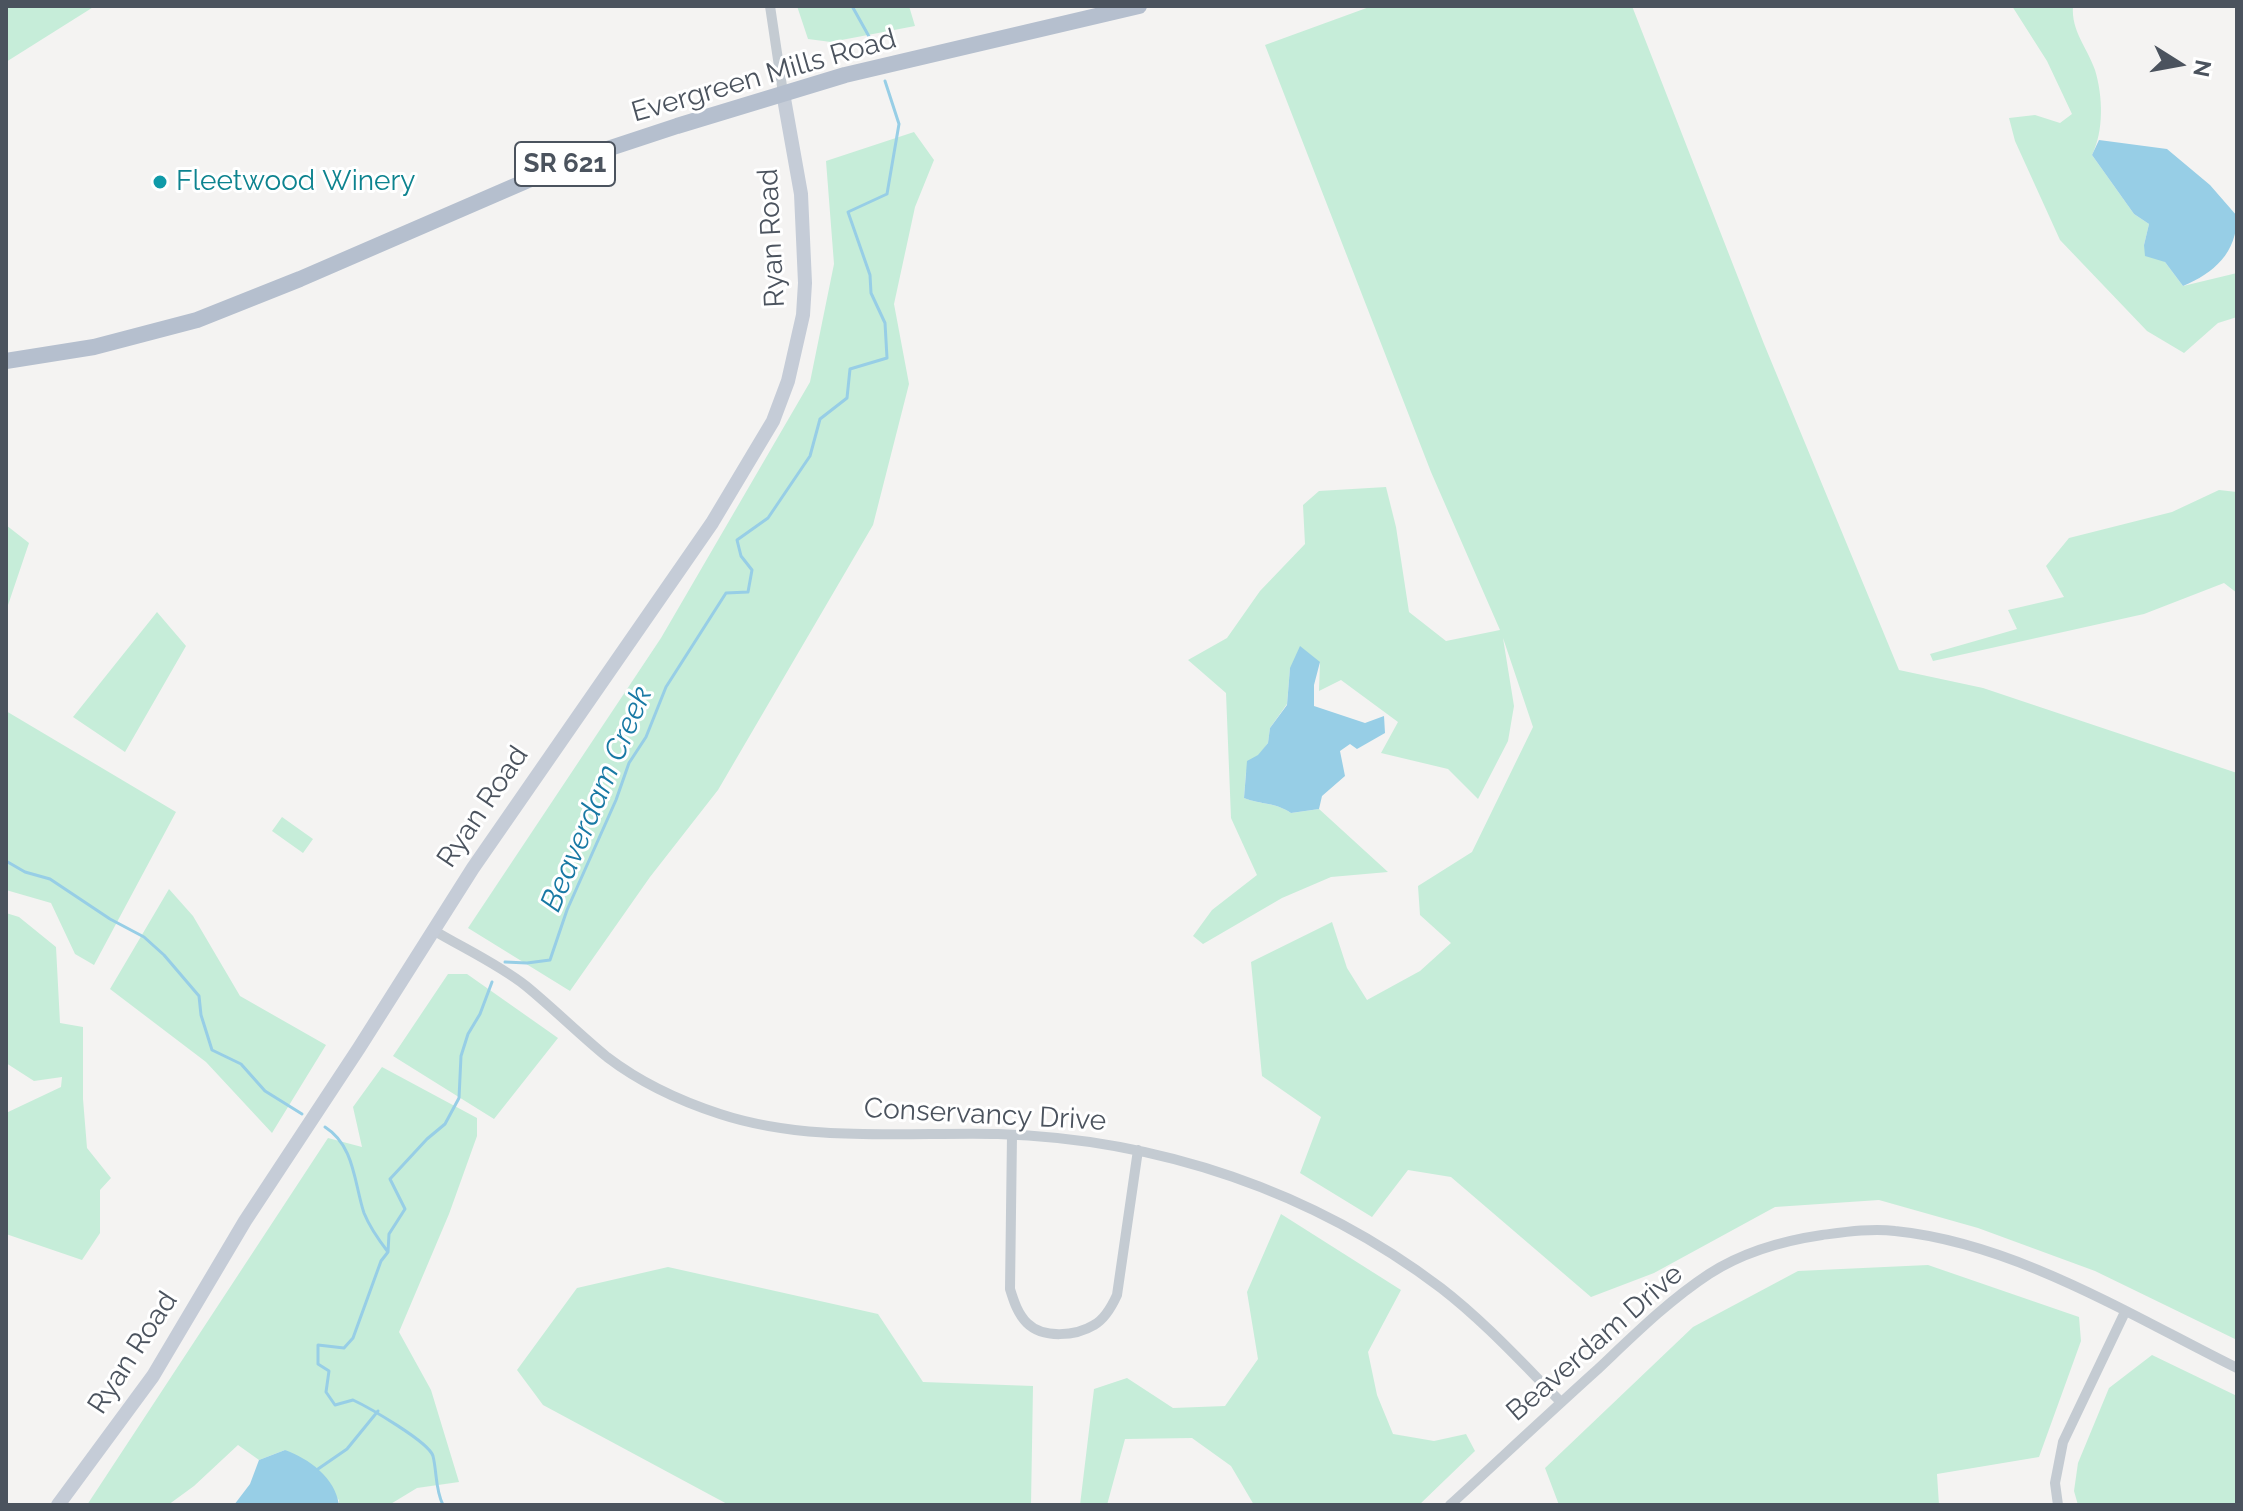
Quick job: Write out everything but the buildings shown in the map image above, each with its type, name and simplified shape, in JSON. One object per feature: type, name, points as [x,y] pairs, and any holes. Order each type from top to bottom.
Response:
[{"type":"main road","name":"Evergreen Mills Road","points":[[6,361],[94,347],[197,320],[300,279],[577,159],[783,93],[882,66],[1139,6]]},
{"type":"main road","name":"Ryan Road","points":[[58,1505],[153,1376],[245,1221],[433,930],[553,749],[712,523],[773,421],[788,381],[803,315],[805,283],[801,194],[783,93]]},
{"type":"street","points":[[770,6],[783,93]]},
{"type":"street","name":"Conservancy Drive","points":[[433,930],[523,984],[610,1059],[641,1080],[674,1097],[722,1115],[808,1131],[1063,1138],[1138,1150],[1254,1183],[1333,1219],[1442,1289],[1561,1402]]},
{"type":"street","points":[[1012,1135],[1010,1289],[1015,1306],[1026,1323],[1036,1330],[1053,1334],[1075,1332],[1095,1325],[1111,1309],[1117,1295],[1138,1150]]},
{"type":"street","name":"Beaverdam Drive","points":[[1450,1505],[1662,1310],[1709,1274],[1756,1249],[1796,1238],[1893,1230],[1951,1240],[2045,1273],[2237,1368]]},
{"type":"street","points":[[2058,1505],[2055,1483],[2063,1442],[2125,1312]]},
{"type":"green space","points":[[6,6],[95,6],[6,62]]},
{"type":"green space","points":[[797,6],[909,6],[915,26],[831,42],[808,39]]},
{"type":"green space","points":[[1372,6],[1632,6],[1764,344],[1899,670],[1983,688],[2237,773],[2237,1340],[2095,1271],[1978,1228],[1879,1200],[1775,1207],[1654,1273],[1591,1297],[1451,1177],[1408,1170],[1372,1217],[1300,1173],[1321,1117],[1262,1076],[1251,962],[1332,922],[1347,968],[1367,1000],[1420,971],[1451,943],[1420,915],[1418,886],[1472,852],[1533,727],[1503,638],[1514,706],[1508,741],[1478,799],[1448,769],[1381,753],[1398,722],[1341,680],[1319,691],[1320,662],[1290,668],[1287,704],[1270,728],[1268,743],[1246,772],[1244,798],[1291,813],[1319,809],[1388,872],[1331,877],[1282,898],[1203,944],[1193,936],[1212,910],[1257,875],[1231,818],[1226,693],[1188,660],[1227,638],[1260,591],[1305,544],[1303,505],[1319,491],[1386,487],[1396,527],[1409,612],[1446,641],[1500,630],[1431,472],[1265,45]]},
{"type":"green space","points":[[2012,6],[2073,6],[2074,23],[2095,70],[2100,91],[2100,124],[2092,155],[2134,214],[2149,224],[2144,245],[2165,262],[2183,286],[2237,273],[2237,317],[2218,323],[2184,353],[2147,331],[2060,240],[2015,141],[2009,118],[2035,115],[2060,123],[2072,114],[2047,61]]},
{"type":"green space","points":[[914,132],[934,160],[915,207],[894,304],[909,384],[873,525],[718,790],[650,877],[570,991],[468,928],[661,638],[810,382],[834,264],[826,161]]},
{"type":"green space","points":[[2219,490],[2237,492],[2237,593],[2224,583],[2144,614],[1933,661],[1930,654],[2017,629],[2008,610],[2064,597],[2046,566],[2069,538],[2172,512]]},
{"type":"green space","points":[[6,525],[29,543],[6,611]]},
{"type":"green space","points":[[157,612],[186,646],[125,752],[73,717]]},
{"type":"green space","points":[[6,711],[176,812],[94,965],[75,954],[51,903],[6,890]]},
{"type":"green space","points":[[282,817],[313,839],[303,853],[272,831]]},
{"type":"green space","points":[[169,889],[193,916],[240,996],[326,1045],[272,1133],[206,1062],[110,989]]},
{"type":"green space","points":[[6,913],[19,917],[56,947],[60,1023],[83,1027],[87,1148],[111,1178],[100,1190],[100,1233],[82,1260],[6,1234],[6,1113],[61,1087],[62,1077],[34,1081],[6,1063]]},
{"type":"green space","points":[[448,974],[467,974],[558,1038],[494,1119],[393,1056]]},
{"type":"green space","points":[[382,1067],[477,1118],[477,1136],[449,1214],[399,1332],[431,1390],[459,1482],[417,1488],[389,1505],[339,1505],[339,1500],[285,1450],[259,1460],[238,1445],[194,1486],[168,1505],[87,1505],[328,1138],[362,1147],[353,1107]]},
{"type":"green space","points":[[1281,1214],[1401,1290],[1368,1352],[1377,1395],[1393,1434],[1434,1441],[1466,1434],[1475,1451],[1419,1505],[1254,1505],[1231,1466],[1192,1438],[1125,1439],[1107,1505],[1080,1505],[1094,1389],[1127,1378],[1173,1408],[1225,1406],[1258,1359],[1247,1292]]},
{"type":"green space","points":[[1928,1265],[2079,1317],[2081,1341],[2039,1457],[1937,1474],[1939,1505],[1559,1505],[1545,1468],[1693,1327],[1798,1271]]},
{"type":"green space","points":[[668,1267],[878,1314],[923,1382],[1033,1386],[1031,1505],[729,1505],[543,1405],[517,1370],[577,1288]]},
{"type":"green space","points":[[2152,1355],[2237,1396],[2237,1505],[2078,1505],[2074,1491],[2078,1463],[2109,1388]]},
{"type":"water","points":[[2099,140],[2167,149],[2210,185],[2237,216],[2233,241],[2214,268],[2183,286],[2165,262],[2145,256],[2149,224],[2134,214],[2092,155]]},
{"type":"water","points":[[1300,646],[1320,662],[1314,685],[1314,706],[1365,723],[1384,716],[1385,733],[1357,749],[1350,744],[1340,751],[1345,776],[1322,796],[1319,809],[1291,813],[1244,798],[1247,761],[1258,755],[1268,743],[1270,728],[1287,705],[1290,668]]},
{"type":"water","points":[[285,1450],[320,1470],[337,1495],[339,1505],[234,1505],[250,1484],[259,1460]]},
{"type":"waterway","name":"Beaverdam Creek","points":[[852,6],[876,49]]},
{"type":"waterway","name":"Beaverdam Creek","points":[[505,962],[550,960],[567,910],[616,800],[629,763],[646,737],[666,687],[726,593],[748,592],[752,570],[741,556],[737,540],[768,518],[810,456],[820,419],[847,398],[850,369],[887,358],[885,323],[871,293],[870,275],[848,212],[887,194],[899,124],[885,81]]},
{"type":"waterway","points":[[6,861],[25,872],[50,879],[110,919],[144,937],[199,996],[201,1015],[212,1050],[241,1064],[265,1091],[302,1114]]},
{"type":"waterway","name":"Beaverdam Creek","points":[[443,1505],[433,1456],[421,1442],[353,1400],[335,1405],[326,1392],[329,1371],[318,1364],[318,1345],[344,1348],[353,1338],[381,1261],[388,1252],[389,1234],[405,1209],[390,1179],[445,1124],[459,1098],[461,1056],[492,982]]},
{"type":"waterway","points":[[325,1127],[335,1135],[348,1155],[364,1213],[388,1252]]},
{"type":"waterway","points":[[318,1469],[347,1449],[378,1411]]},
{"type":"place","name":"Fleetwood Winery","points":[[160,182]]}]
